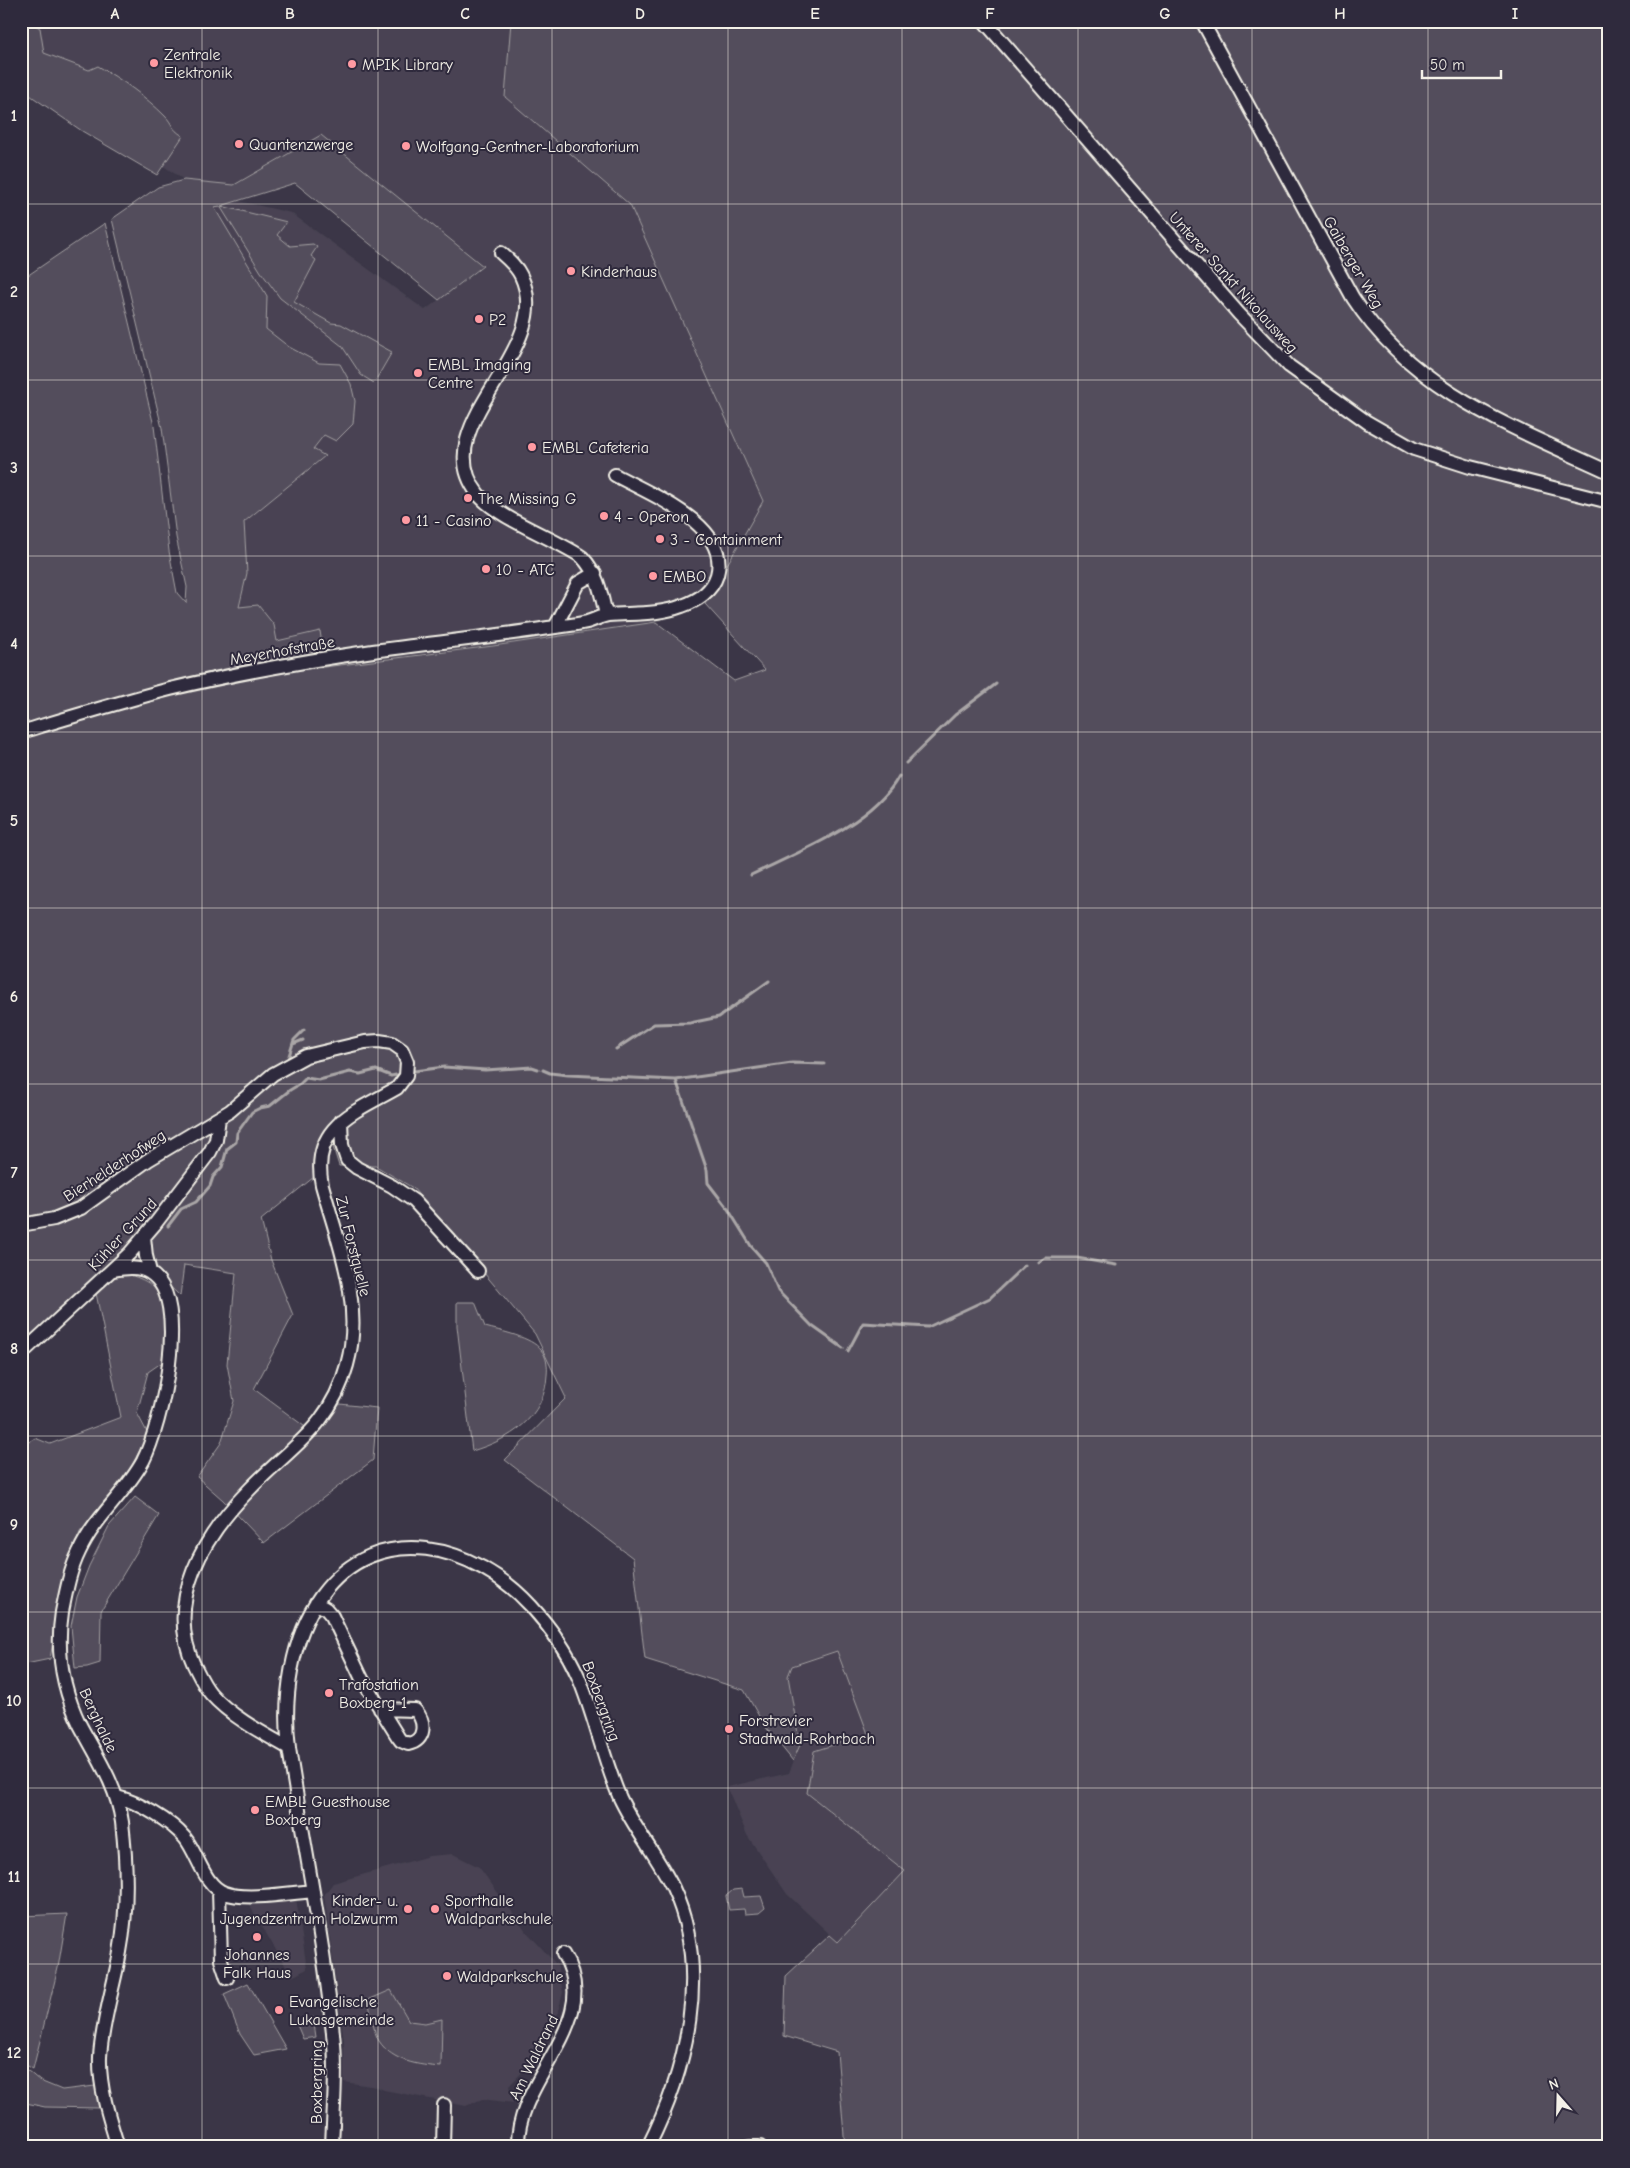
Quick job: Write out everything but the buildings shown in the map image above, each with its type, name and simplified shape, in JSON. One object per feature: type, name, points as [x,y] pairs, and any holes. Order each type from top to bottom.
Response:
[{"type":"street","name":"Unterer Sankt Nikolausweg","points":[[984,21],[1239,314],[1289,366],[1367,422],[1414,448],[1470,467],[1609,502]]},
{"type":"street","name":"Gaiberger Weg","points":[[1202,21],[1352,298],[1388,344],[1418,371],[1464,402],[1609,472]]},
{"type":"street","points":[[501,253],[517,268],[525,284],[528,309],[526,322],[506,364],[470,428],[466,443],[467,470],[474,486],[484,500],[495,508],[577,553],[589,564],[595,573],[601,590],[606,615]]},
{"type":"street","name":"Meyerhofstraße","points":[[21,732],[161,691],[270,668],[372,651],[587,622],[606,615],[641,614],[669,610],[691,603],[712,586],[717,576],[718,563],[713,542],[696,522],[615,475]]},
{"type":"street","points":[[554,627],[578,583],[595,573]]},
{"type":"street","name":"Zur Forstquelle","points":[[219,1118],[242,1102],[273,1074],[299,1059],[323,1051],[374,1041],[388,1041],[399,1047],[405,1055],[407,1062],[406,1076],[402,1083],[397,1088],[341,1121],[324,1142],[320,1167],[322,1185],[352,1299],[353,1341],[347,1367],[334,1399],[318,1424],[303,1441],[250,1489],[212,1535],[198,1558],[188,1585],[184,1606],[184,1627],[188,1651],[198,1674],[210,1693],[238,1716],[289,1748]]},
{"type":"street","name":"Bierhelderhofweg","points":[[21,1225],[48,1221],[76,1211],[148,1160],[219,1118]]},
{"type":"street","name":"Kühler Grund","points":[[21,1354],[113,1270],[144,1237],[210,1152],[216,1140],[219,1118]]},
{"type":"street","points":[[341,1121],[342,1145],[347,1160],[357,1168],[414,1200],[478,1271]]},
{"type":"street","name":"Berghalde","points":[[118,2147],[104,2096],[100,2062],[120,1949],[125,1905],[125,1854],[117,1796],[70,1700],[64,1682],[60,1637],[69,1582],[78,1554],[89,1532],[127,1486],[143,1461],[162,1404],[169,1365],[170,1314],[166,1290],[150,1272],[144,1237]]},
{"type":"street","points":[[113,1270],[132,1268],[150,1272]]},
{"type":"street","name":"Boxbergring","points":[[332,2147],[335,2083],[334,2045],[289,1748],[286,1722],[291,1674],[301,1637],[316,1604],[336,1579],[370,1557],[406,1548],[424,1548],[445,1551],[482,1567],[516,1592],[545,1622],[568,1657],[578,1677],[618,1794],[673,1890],[682,1914],[687,1936],[691,1993],[685,2045],[670,2099],[648,2147]]},
{"type":"street","points":[[316,1604],[326,1609],[332,1616],[362,1679],[380,1709]]},
{"type":"street","points":[[117,1796],[130,1800],[178,1831],[191,1847],[211,1882],[219,1890],[228,1894],[248,1896],[312,1891]]},
{"type":"street","points":[[219,1890],[221,1960],[226,1975]]},
{"type":"street","name":"Am Waldrand","points":[[518,2147],[518,2128],[529,2098],[573,2011],[575,1982],[563,1954]]},
{"type":"street","points":[[443,2147],[444,2105]]},
{"type":"street","points":[[750,2147],[760,2147]]},
{"type":"shaded area","points":[[21,21],[511,21],[505,97],[630,205],[763,501],[705,604],[656,622],[493,646],[315,669],[313,651],[276,641],[274,625],[239,607],[247,573],[244,522],[325,456],[313,449],[324,435],[353,424],[237,406],[213,207],[239,201],[291,213],[425,310],[483,267],[321,135],[234,185],[184,180],[21,69]]},
{"type":"shaded area","points":[[21,21],[28,21],[40,28],[44,53],[89,70],[98,66],[124,83],[168,119],[176,131],[183,136],[157,175],[82,131],[21,89]]},
{"type":"shaded area","points":[[511,21],[1609,21],[1609,2147],[845,2147],[837,2052],[784,2036],[786,1976],[830,1935],[838,1942],[905,1871],[807,1793],[814,1751],[868,1734],[837,1651],[792,1666],[788,1676],[800,1745],[793,1761],[764,1725],[744,1690],[645,1659],[633,1558],[505,1460],[566,1398],[535,1334],[413,1188],[376,1166],[339,1166],[332,1144],[314,1177],[261,1220],[271,1260],[293,1315],[254,1389],[316,1435],[340,1404],[377,1408],[373,1460],[264,1543],[223,1500],[197,1477],[221,1443],[234,1401],[227,1364],[236,1273],[184,1265],[180,1296],[153,1270],[147,1239],[126,1251],[21,1345],[21,280],[105,223],[154,426],[169,551],[177,593],[186,603],[187,587],[176,537],[162,428],[112,219],[158,187],[184,180],[234,185],[321,135],[483,266],[439,300],[295,183],[221,206],[287,222],[277,235],[290,246],[313,244],[317,247],[311,256],[316,260],[294,302],[331,323],[341,324],[392,352],[374,383],[361,375],[342,346],[280,298],[261,272],[220,206],[214,207],[267,296],[266,329],[289,347],[319,363],[340,364],[351,384],[355,401],[353,424],[336,441],[324,435],[313,449],[325,456],[244,522],[247,573],[239,607],[258,605],[274,625],[277,641],[320,631],[322,644],[313,651],[316,668],[493,646],[656,622],[734,681],[765,670],[705,604],[763,501],[630,205],[505,97]]},
{"type":"shaded area","points":[[130,1275],[154,1288],[161,1303],[163,1313],[165,1334],[164,1361],[148,1372],[137,1413],[148,1434],[128,1473],[80,1532],[63,1581],[50,1659],[21,1665],[21,1447],[35,1438],[50,1444],[121,1417],[96,1293],[116,1276]]},
{"type":"shaded area","points":[[457,1302],[475,1302],[485,1327],[515,1335],[537,1345],[546,1359],[547,1365],[545,1390],[540,1403],[532,1415],[523,1425],[499,1441],[472,1451],[457,1326]]},
{"type":"shaded area","points":[[135,1497],[159,1515],[101,1611],[100,1663],[75,1668],[71,1626],[77,1597],[89,1566],[109,1526]]},
{"type":"shaded area","points":[[837,1651],[868,1734],[814,1751],[883,1852],[905,1871],[838,1942],[787,1894],[747,1835],[727,1787],[789,1773],[800,1745],[788,1676],[792,1666]]},
{"type":"shaded area","name":"Waldparkschule","points":[[453,1854],[479,1867],[526,1931],[557,1965],[563,1992],[558,2013],[532,2062],[509,2086],[513,2103],[482,2099],[466,2106],[344,2082],[344,2041],[324,1895],[333,1883],[429,1856]]},
{"type":"shaded area","points":[[742,1889],[744,1897],[761,1896],[765,1908],[759,1913],[745,1914],[744,1909],[729,1910],[726,1896],[733,1890]]},
{"type":"shaded area","points":[[296,1898],[307,1969],[292,1977],[248,1903]]},
{"type":"shaded area","points":[[67,1914],[58,1968],[33,2069],[21,2062],[21,1916]]},
{"type":"shaded area","points":[[248,1983],[286,2049],[254,2055],[240,2034],[224,1994]]},
{"type":"shaded area","points":[[391,1990],[409,2021],[425,2023],[442,2019],[441,2067],[424,2065],[399,2058],[391,2054],[379,2041],[368,2000]]},
{"type":"shaded area","points":[[313,2017],[316,2037],[303,2039],[297,2025]]},
{"type":"shaded area","points":[[21,2065],[40,2081],[62,2090],[95,2086],[100,2108],[45,2107],[21,2102]]},
{"type":"waterway","points":[[906,763],[955,715],[996,684]]},
{"type":"waterway","points":[[751,875],[812,846],[854,822],[887,793],[899,776]]},
{"type":"waterway","points":[[616,1049],[654,1024],[690,1023],[719,1017],[769,981]]},
{"type":"waterway","points":[[288,1059],[294,1040],[304,1030]]},
{"type":"waterway","points":[[293,1044],[303,1040]]},
{"type":"waterway","points":[[543,1070],[550,1073],[568,1075],[676,1080],[792,1063],[824,1064]]},
{"type":"waterway","points":[[414,1071],[444,1067],[485,1070],[532,1067],[538,1069]]},
{"type":"waterway","points":[[168,1226],[181,1209],[196,1202],[210,1186],[213,1177],[222,1167],[227,1149],[236,1142],[237,1133],[252,1112],[270,1106],[306,1078],[319,1080],[350,1072],[360,1074],[376,1070],[391,1076],[401,1074]]},
{"type":"waterway","points":[[676,1080],[707,1170],[708,1183],[728,1209],[751,1246],[766,1263],[778,1291],[812,1326],[843,1348]]},
{"type":"waterway","points":[[1039,1262],[1045,1258],[1077,1258],[1116,1265]]},
{"type":"waterway","points":[[848,1351],[863,1323],[928,1327],[990,1298],[1025,1265]]},
{"type":"place","name":"Zentrale Elektronik","points":[[154,63]]},
{"type":"place","name":"MPIK Library","points":[[352,64]]},
{"type":"place","name":"Quantenzwerge","points":[[239,144]]},
{"type":"place","name":"Wolfgang-Gentner-Laboratorium","points":[[406,146]]},
{"type":"place","name":"Kinderhaus","points":[[571,271]]},
{"type":"place","name":"P2","points":[[479,319]]},
{"type":"place","name":"EMBL Imaging Centre","points":[[418,373]]},
{"type":"place","name":"EMBL Cafeteria","points":[[532,447]]},
{"type":"place","name":"The Missing G","points":[[468,498]]},
{"type":"place","name":"4 - Operon","points":[[604,516]]},
{"type":"place","name":"11 - Casino","points":[[406,520]]},
{"type":"place","name":"3 - Containment","points":[[660,539]]},
{"type":"place","name":"10 - ATC","points":[[486,569]]},
{"type":"place","name":"EMBO","points":[[653,576]]},
{"type":"place","name":"Trafostation Boxberg 1","points":[[329,1693]]},
{"type":"place","name":"Forstrevier Stadtwald-Rohrbach","points":[[729,1729]]},
{"type":"place","name":"EMBL Guesthouse Boxberg","points":[[255,1810]]},
{"type":"place","name":"Kinder- u. Jugendzentrum Holzwurm","points":[[408,1909]]},
{"type":"place","name":"Sporthalle Waldparkschule","points":[[435,1909]]},
{"type":"place","name":"Johannes Falk Haus","points":[[257,1937]]},
{"type":"place","name":"Waldparkschule","points":[[447,1976]]},
{"type":"place","name":"Evangelische Lukasgemeinde","points":[[279,2010]]}]
